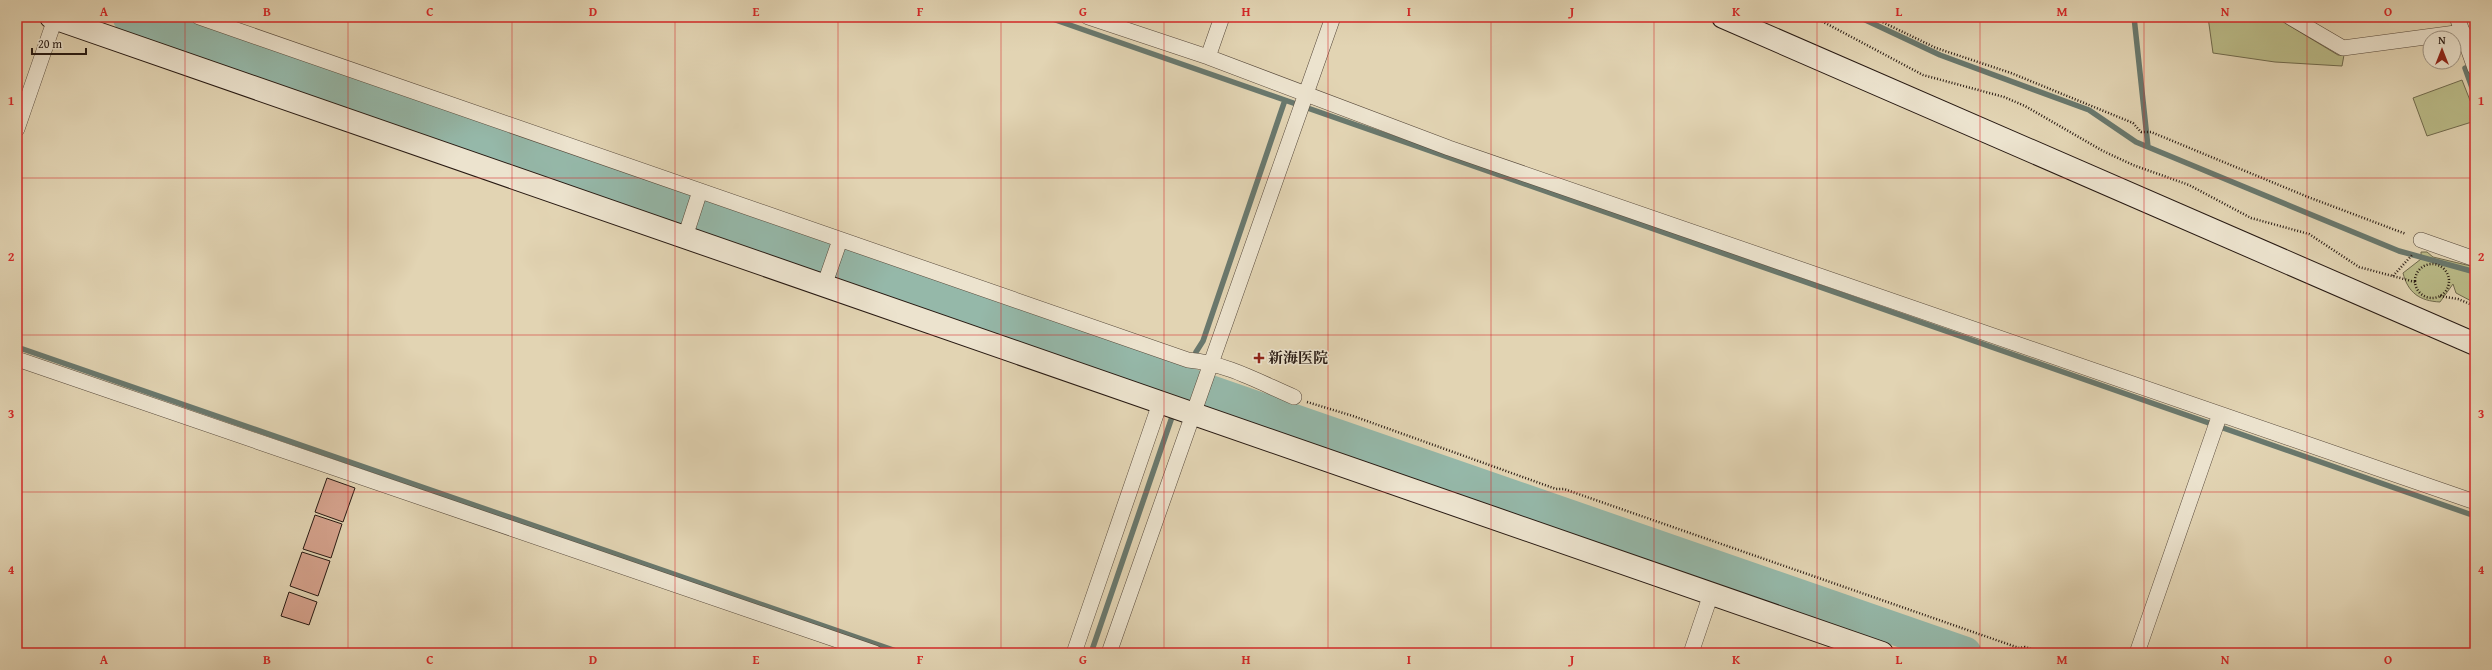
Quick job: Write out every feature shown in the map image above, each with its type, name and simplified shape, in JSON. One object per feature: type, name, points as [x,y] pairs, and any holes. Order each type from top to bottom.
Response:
[{"type":"street","points":[[199,17],[838,243],[1209,367],[1294,397]]},
{"type":"street","points":[[1088,17],[1131,24],[1208,57],[1302,103],[1449,148],[2219,416],[2475,502]]},
{"type":"street","points":[[1208,57],[1222,17]]},
{"type":"street","points":[[1109,653],[1333,17]]},
{"type":"street","points":[[1723,17],[2475,344]]},
{"type":"street","points":[[2290,17],[2343,48],[2422,37]]},
{"type":"street","points":[[2457,17],[2461,30]]},
{"type":"street","points":[[17,129],[53,18],[688,230],[826,279],[1160,403],[1195,407],[1711,594],[1882,653]]},
{"type":"street","points":[[2462,32],[2475,68]]},
{"type":"street","points":[[688,230],[699,194]]},
{"type":"street","points":[[2421,240],[2475,259]]},
{"type":"street","points":[[826,279],[838,243]]},
{"type":"street","points":[[17,359],[875,653]]},
{"type":"street","points":[[1074,653],[1160,403]]},
{"type":"street","points":[[2137,653],[2219,416]]},
{"type":"street","points":[[1690,653],[1711,594]]},
{"type":"path","points":[[1814,17],[1924,75],[1951,84],[2004,97],[2025,106],[2103,151],[2133,165],[2189,185],[2251,218],[2308,234],[2359,267],[2415,282]]},
{"type":"path","points":[[1872,17],[1936,48],[2011,73],[2133,123],[2141,132],[2151,132],[2308,197],[2421,240]]},
{"type":"path","points":[[2393,276],[2409,258]]},
{"type":"path","points":[[2440,296],[2444,293],[2449,282],[2446,272],[2442,268],[2426,265],[2418,272],[2415,282],[2419,293],[2429,298],[2440,296],[2458,299],[2475,306]]},
{"type":"path","points":[[1294,397],[2019,648],[2025,647],[2042,653]]},
{"type":"green space","points":[[2208,17],[2275,17],[2338,55],[2344,55],[2342,66],[2275,62],[2213,53]]},
{"type":"green space","points":[[2462,80],[2475,113],[2475,121],[2427,136],[2413,98]]},
{"type":"green space","points":[[2421,252],[2427,252],[2433,257],[2475,267],[2475,303],[2456,293],[2453,284],[2440,302],[2426,300],[2416,295],[2408,286],[2403,273],[2421,259]]},
{"type":"building","points":[[327,478],[355,488],[343,522],[315,512]]},
{"type":"building","points":[[315,515],[342,524],[331,558],[303,549]]},
{"type":"building","points":[[302,552],[330,561],[318,596],[290,586]]},
{"type":"building","points":[[289,592],[317,602],[309,625],[281,616]]},
{"type":"waterway","points":[[129,17],[1965,653]]},
{"type":"waterway","points":[[1047,17],[2475,516]]},
{"type":"waterway","points":[[1859,17],[1940,55],[2089,110],[2136,142],[2399,251],[2475,272]]},
{"type":"waterway","points":[[2134,17],[2148,147]]},
{"type":"waterway","points":[[2465,68],[2475,96]]},
{"type":"waterway","points":[[1196,352],[1203,341],[1285,100]]},
{"type":"waterway","points":[[17,347],[902,653]]},
{"type":"waterway","points":[[1185,382],[1190,369]]},
{"type":"waterway","points":[[1177,390],[1181,381]]},
{"type":"waterway","points":[[1091,653],[1172,417]]},
{"type":"place","name":"新海医院","points":[[1259,358]]}]
